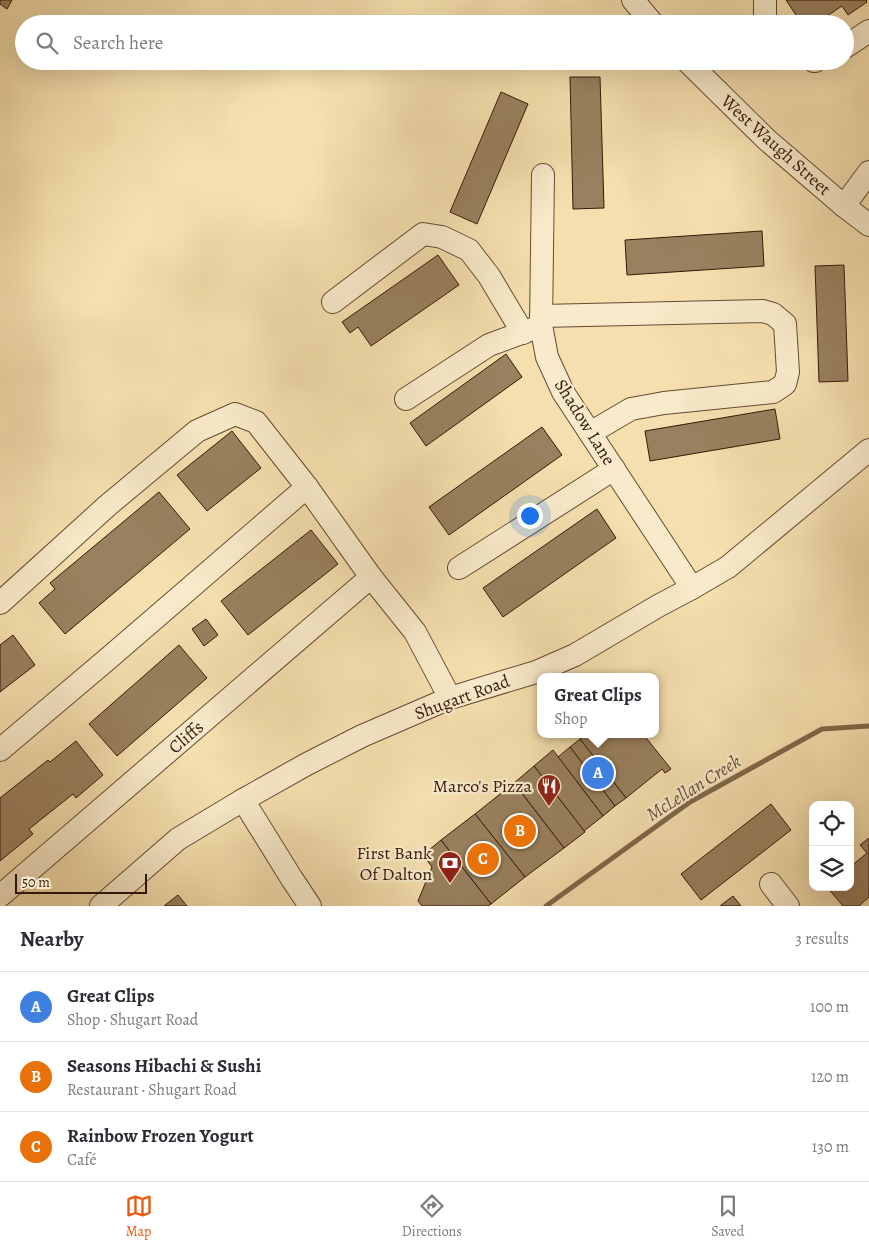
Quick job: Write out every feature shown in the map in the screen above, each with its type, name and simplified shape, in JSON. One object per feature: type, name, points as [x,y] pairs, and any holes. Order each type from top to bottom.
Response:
[{"type":"street","points":[[633,0],[646,15]]},
{"type":"street","points":[[765,0],[765,15]]},
{"type":"street","points":[[854,41],[869,31]]},
{"type":"street","name":"West Waugh Street","points":[[696,70],[766,139],[869,225]]},
{"type":"street","points":[[844,206],[869,172]]},
{"type":"street","name":"Shadow Lane","points":[[543,175],[535,324],[563,392],[692,588]]},
{"type":"street","points":[[332,302],[423,234],[442,237],[469,250],[489,276],[535,324]]},
{"type":"street","points":[[406,399],[489,345],[535,324],[763,312],[774,314],[785,324],[788,372],[785,384],[773,392],[664,403],[631,409],[590,433]]},
{"type":"street","points":[[0,603],[107,506],[197,431],[235,414],[256,422],[308,487],[371,577],[415,632],[450,698]]},
{"type":"street","name":"Shugart Road","points":[[101,906],[178,839],[307,764],[362,736],[450,698],[536,672],[575,654],[728,567],[869,450]]},
{"type":"street","points":[[459,568],[614,469]]},
{"type":"street","points":[[0,750],[308,487]]},
{"type":"street","name":"Cliffs","points":[[0,896],[371,577]]},
{"type":"street","points":[[243,800],[310,906]]},
{"type":"street","points":[[771,884],[788,906]]},
{"type":"building","points":[[0,0],[12,0],[7,9],[0,4]]},
{"type":"building","points":[[786,0],[867,0],[867,2],[848,15],[842,6],[828,15],[796,15]]},
{"type":"building","points":[[570,77],[600,77],[604,208],[573,209]]},
{"type":"building","points":[[501,92],[528,104],[477,224],[450,212]]},
{"type":"building","points":[[762,231],[764,266],[627,275],[625,240]]},
{"type":"building","points":[[438,255],[459,285],[371,346],[358,327],[350,333],[342,322]]},
{"type":"building","points":[[844,265],[848,381],[819,382],[815,266]]},
{"type":"building","points":[[506,354],[522,377],[426,446],[410,423]]},
{"type":"building","points":[[775,409],[780,439],[650,461],[645,431]]},
{"type":"building","points":[[542,427],[562,455],[449,535],[429,507]]},
{"type":"building","points":[[232,431],[261,468],[207,511],[177,475]]},
{"type":"building","points":[[159,492],[190,529],[65,634],[39,603],[55,589],[50,583]]},
{"type":"building","points":[[597,509],[616,538],[503,617],[483,588]]},
{"type":"building","points":[[311,530],[338,564],[248,635],[221,601]]},
{"type":"building","points":[[206,619],[218,635],[204,646],[192,629]]},
{"type":"building","points":[[13,635],[35,665],[0,692],[0,645]]},
{"type":"building","points":[[179,645],[207,678],[117,756],[89,724]]},
{"type":"building","points":[[646,738],[671,769],[665,773],[662,769],[626,798],[580,739]]},
{"type":"building","points":[[580,739],[626,798],[615,806],[570,747]]},
{"type":"building","points":[[76,741],[103,775],[76,798],[73,794],[29,829],[33,834],[0,861],[0,798],[48,760],[50,762]]},
{"type":"building","points":[[570,747],[615,806],[603,816],[558,757]]},
{"type":"building","points":[[553,750],[603,816],[584,831],[534,766]]},
{"type":"building","name":"Marco's Pizza","points":[[534,766],[585,832],[564,848],[514,783]]},
{"type":"building","points":[[514,783],[564,848],[525,877],[475,814]]},
{"type":"building","points":[[771,804],[791,830],[701,900],[681,874]]},
{"type":"building","points":[[475,814],[525,877],[491,904],[441,840]]},
{"type":"building","points":[[869,838],[869,897],[859,906],[843,906],[830,891],[854,891],[854,864],[867,853],[860,845]]},
{"type":"building","name":"First Bank Of Dalton","points":[[441,840],[491,904],[488,906],[422,906],[418,901],[432,867],[423,855]]},
{"type":"building","points":[[178,895],[187,906],[164,906]]},
{"type":"building","points":[[733,896],[741,906],[720,906]]},
{"type":"waterway","name":"McLellan Creek","points":[[546,906],[690,802],[822,729],[869,726]]},
{"type":"place","name":"Great Clips","points":[[598,773]]},
{"type":"place","name":"Marco's Pizza","points":[[549,807]]},
{"type":"place","name":"Seasons Hibachi & Sushi","points":[[520,831]]},
{"type":"place","name":"Rainbow Frozen Yogurt","points":[[483,859]]},
{"type":"place","name":"First Bank Of Dalton","points":[[450,884]]}]
